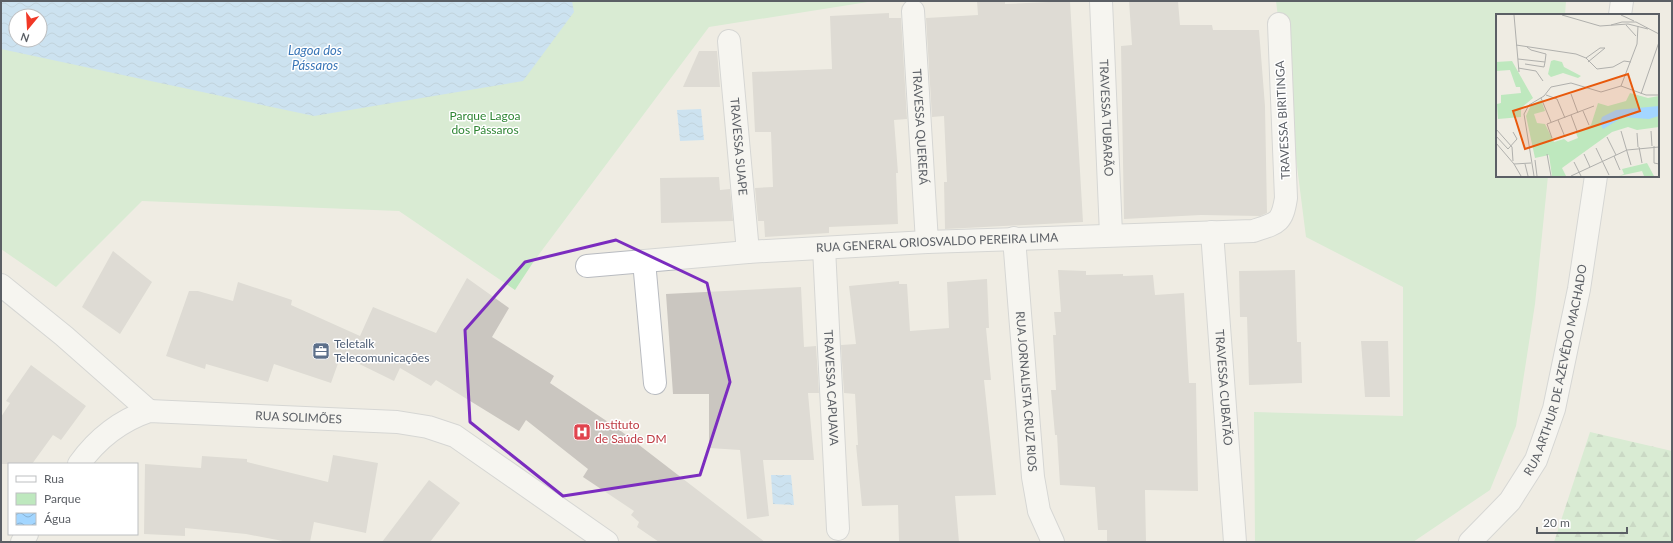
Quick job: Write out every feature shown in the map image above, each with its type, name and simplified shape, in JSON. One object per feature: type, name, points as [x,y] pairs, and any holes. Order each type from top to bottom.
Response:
[{"type":"street","name":"TRAVESSA TUBARÃO","points":[[1101,1],[1111,234]]},
{"type":"street","points":[[1620,14],[1622,1]]},
{"type":"street","name":"TRAVESSA QUERERÁ","points":[[913,11],[927,242]]},
{"type":"street","name":"TRAVESSA BIRITINGA","points":[[1279,24],[1286,168],[1286,198],[1283,216]]},
{"type":"street","name":"TRAVESSA SUAPE","points":[[729,41],[748,252]]},
{"type":"street","name":"RUA ARTHUR DE AZEVÊDO MACHADO","points":[[1470,542],[1510,501],[1536,460],[1551,416],[1579,289],[1596,177]]},
{"type":"street","name":"RUA GENERAL ORIOSVALDO PEREIRA LIMA","points":[[587,266],[748,252],[927,242],[1111,234],[1254,231],[1272,225],[1283,216]]},
{"type":"street","name":"TRAVESSA CUBATÃO","points":[[1212,232],[1235,542]]},
{"type":"street","name":"RUA JORNALISTA CRUZ RIOS","points":[[1014,238],[1033,477],[1039,511],[1053,542]]},
{"type":"street","name":"TRAVESSA CAPUAVA","points":[[824,248],[838,529]]},
{"type":"street","points":[[644,261],[655,383]]},
{"type":"street","points":[[1,285],[64,336],[149,412]]},
{"type":"street","name":"RUA SOLIMÕES","points":[[80,463],[99,440],[116,426],[133,416],[149,412],[397,422],[428,427],[455,436],[607,542]]},
{"type":"highlighted area","points":[[616,240],[707,283],[730,382],[700,475],[563,496],[470,422],[465,330],[525,262]]},
{"type":"green space","name":"Parque Lagoa dos Pássaros","points":[[1,1],[874,1],[709,27],[534,261],[515,290],[399,211],[142,201],[56,287],[1,249]]},
{"type":"green space","points":[[1276,1],[1566,1],[1565,14],[1496,14],[1496,177],[1548,177],[1535,304],[1516,426],[1490,490],[1413,542],[1255,542],[1254,412],[1403,416],[1403,287],[1306,237]]},
{"type":"green space","points":[[1590,432],[1672,451],[1672,542],[1554,542]]},
{"type":"water","name":"Lagoa dos Pássaros","points":[[1,1],[572,1],[574,12],[523,81],[314,116],[1,49]]},
{"type":"water","points":[[701,109],[704,140],[680,141],[677,110]]},
{"type":"water","points":[[771,475],[791,475],[794,505],[773,504]]},
{"type":"building","points":[[977,1],[1005,1],[1005,4],[1070,1],[1083,222],[945,229],[944,182],[947,182],[944,116],[932,117],[926,18],[978,15]]},
{"type":"building","points":[[1129,1],[1178,1],[1180,25],[1212,25],[1213,30],[1259,30],[1265,106],[1267,213],[1260,216],[1201,215],[1124,219],[1121,46],[1132,45]]},
{"type":"building","points":[[889,13],[889,18],[901,18],[907,119],[894,120],[898,173],[896,173],[898,224],[829,227],[829,233],[765,237],[764,221],[758,221],[755,188],[773,187],[771,132],[755,132],[752,72],[832,69],[830,16]]},
{"type":"building","points":[[699,51],[717,51],[720,87],[683,87]]},
{"type":"building","points":[[719,177],[720,190],[730,189],[733,221],[661,223],[660,178]]},
{"type":"building","points":[[113,251],[152,282],[120,334],[82,307]]},
{"type":"building","points":[[1058,270],[1086,271],[1086,275],[1153,275],[1155,295],[1184,293],[1189,383],[1196,383],[1198,491],[1145,490],[1146,542],[1107,542],[1107,530],[1098,530],[1095,487],[1060,485],[1057,435],[1055,435],[1051,390],[1056,390],[1053,335],[1056,335],[1054,312],[1061,312]]},
{"type":"building","points":[[1295,270],[1297,342],[1301,342],[1302,383],[1249,385],[1247,317],[1240,317],[1239,271]]},
{"type":"building","points":[[467,278],[509,308],[492,337],[554,376],[550,383],[617,428],[765,542],[659,542],[637,527],[639,522],[631,515],[634,511],[583,477],[588,469],[526,420],[519,431],[436,380],[431,386],[400,368],[394,381],[341,355],[331,383],[274,364],[268,382],[206,364],[205,369],[166,356],[189,291],[198,291],[233,301],[238,282],[292,300],[291,305],[360,336],[373,307],[436,333]]},
{"type":"building","points":[[987,279],[989,328],[986,328],[991,380],[984,380],[996,495],[955,496],[959,542],[899,542],[898,505],[862,506],[856,445],[858,445],[855,394],[844,393],[841,345],[856,344],[849,286],[899,281],[899,284],[907,284],[910,331],[949,328],[947,282]]},
{"type":"building","points":[[801,287],[804,347],[816,346],[819,393],[808,393],[814,460],[763,460],[769,516],[747,519],[740,450],[709,448],[709,394],[673,394],[666,294]]},
{"type":"building","points":[[1361,341],[1388,341],[1390,397],[1365,397]]},
{"type":"building","points":[[31,365],[86,406],[61,440],[53,435],[33,463],[1,464],[1,417],[10,403],[6,401]]},
{"type":"building","points":[[333,455],[378,463],[366,533],[314,522],[310,542],[288,542],[246,534],[185,528],[185,536],[144,534],[145,464],[201,468],[202,456],[247,459],[247,462],[328,482]]},
{"type":"building","points":[[429,480],[460,503],[430,542],[382,542]]},
{"type":"place","name":"Teletalk Telecomunicações","points":[[321,351]]},
{"type":"place","name":"Instituto de Saúde DM","points":[[582,432]]}]
